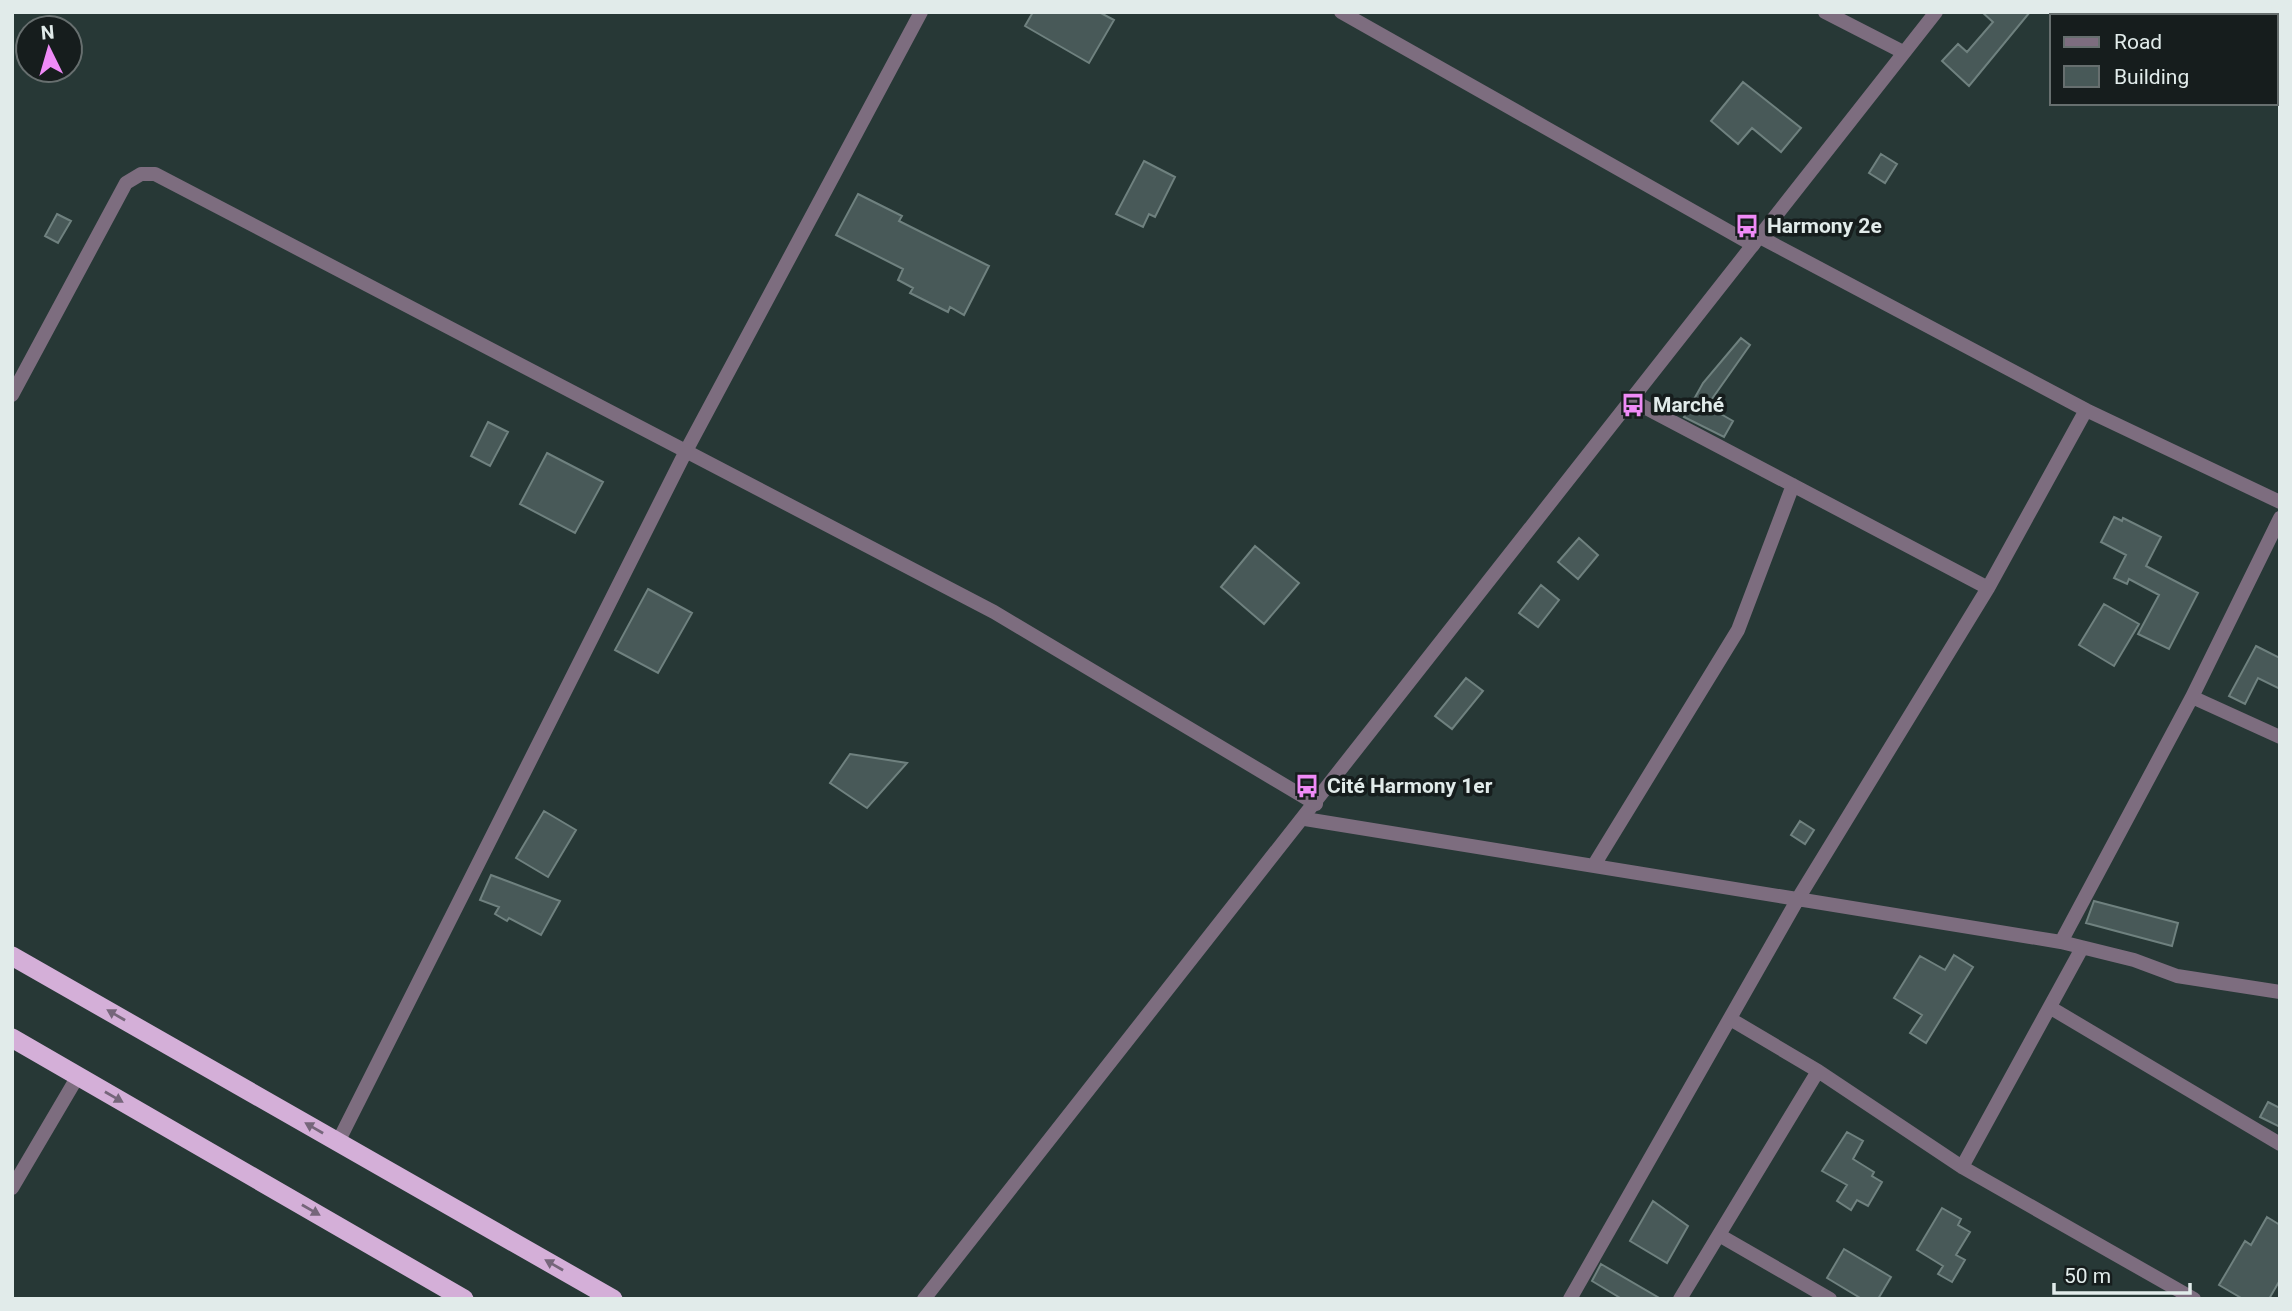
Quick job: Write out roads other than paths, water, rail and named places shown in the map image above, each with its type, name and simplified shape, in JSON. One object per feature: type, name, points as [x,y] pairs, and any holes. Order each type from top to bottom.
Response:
[{"type":"highway","points":[[12,956],[613,1299]]},
{"type":"highway","points":[[12,1038],[464,1299]]},
{"type":"street","points":[[338,1142],[687,451],[921,12]]},
{"type":"street","points":[[1341,12],[1757,241],[2086,410],[2280,502]]},
{"type":"street","points":[[1825,12],[1903,52]]},
{"type":"street","points":[[924,1299],[1117,1051],[1305,819],[1936,12]]},
{"type":"street","points":[[12,395],[126,183],[141,174],[155,174],[994,612],[1316,804]]},
{"type":"street","points":[[1631,400],[1988,588]]},
{"type":"street","points":[[1570,1299],[1732,1020],[1799,897],[1988,588],[2086,410]]},
{"type":"street","points":[[1594,865],[1738,630],[1793,485]]},
{"type":"street","points":[[2061,942],[2192,697],[2280,518]]},
{"type":"street","points":[[2192,697],[2280,737]]},
{"type":"street","points":[[1305,819],[1799,897],[2061,942],[2177,976],[2280,992]]},
{"type":"street","points":[[1962,1167],[2082,948]]},
{"type":"street","points":[[2051,1008],[2280,1144]]},
{"type":"street","points":[[1732,1020],[1818,1071],[1962,1167],[2194,1299]]},
{"type":"street","points":[[1680,1299],[1818,1071]]},
{"type":"street","points":[[12,1188],[78,1076]]},
{"type":"street","points":[[1719,1235],[1830,1299]]},
{"type":"place","name":"Harmony 2e","points":[[1747,226]]},
{"type":"place","name":"Marché","points":[[1633,405]]},
{"type":"place","name":"Cité Harmony 1er","points":[[1307,786]]}]
